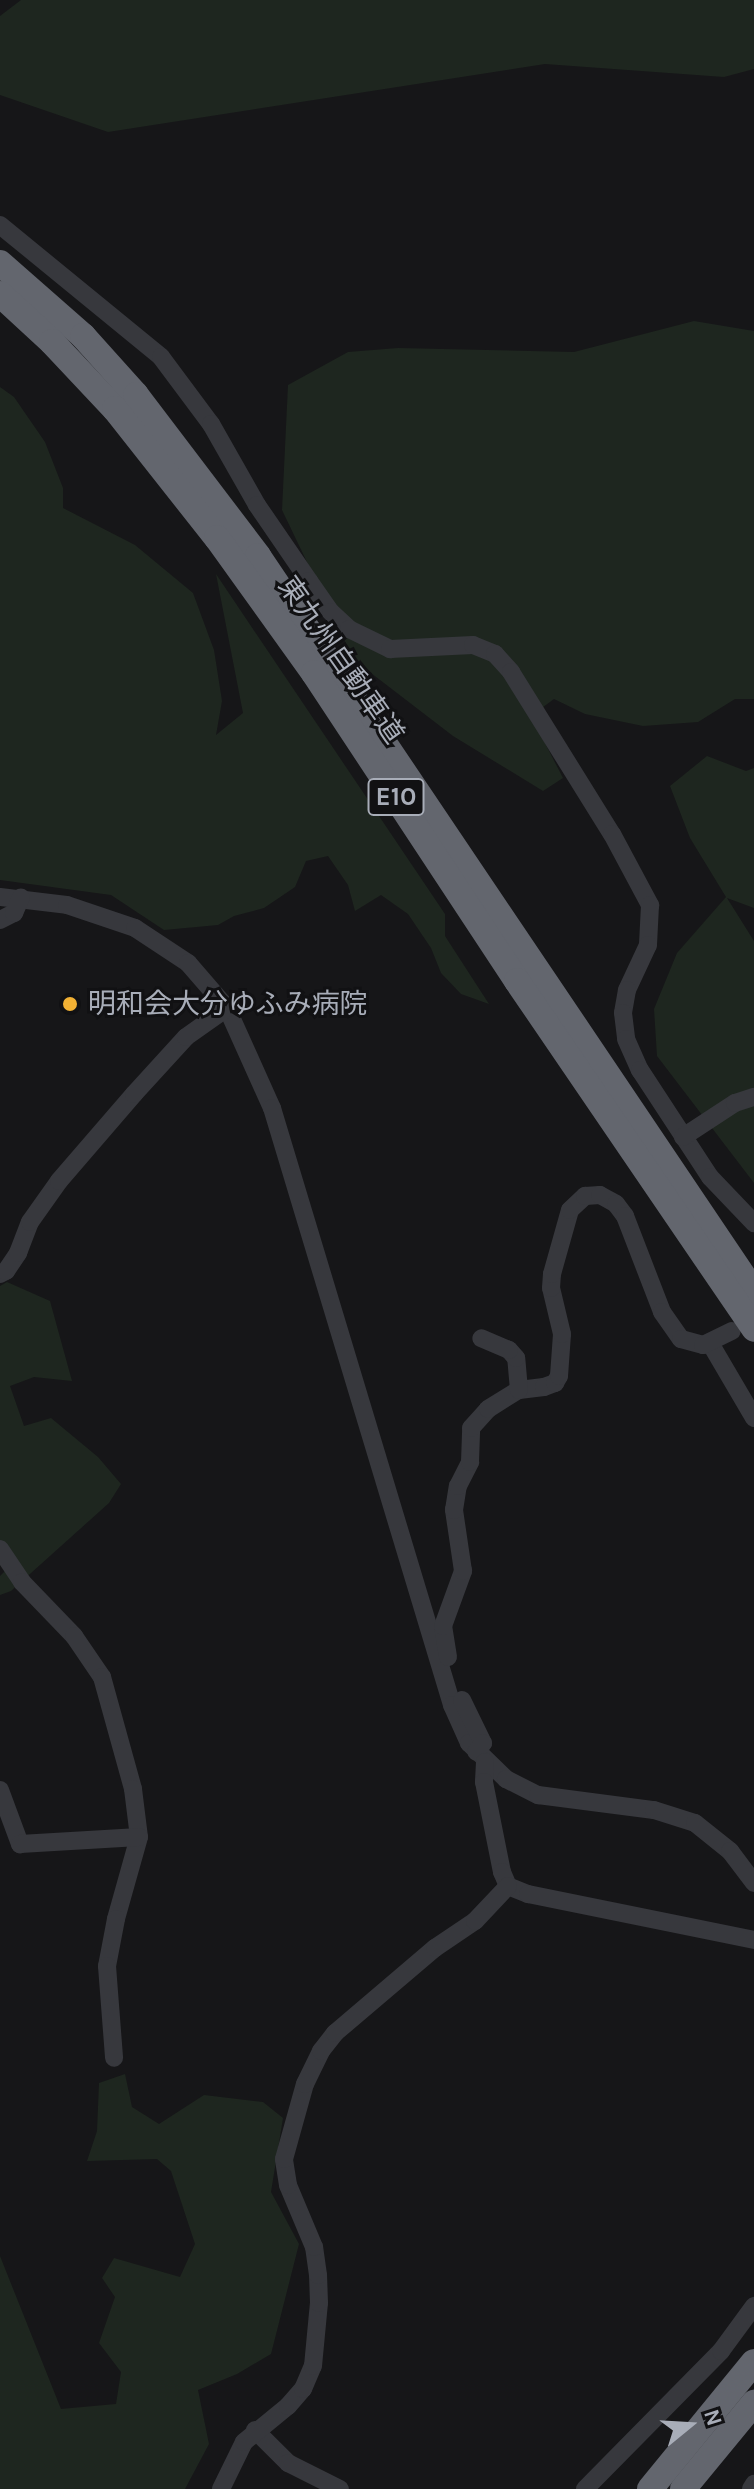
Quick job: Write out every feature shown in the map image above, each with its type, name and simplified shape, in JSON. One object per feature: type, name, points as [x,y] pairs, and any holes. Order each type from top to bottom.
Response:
[{"type":"highway","name":"東九州自動車道","points":[[0,263],[83,336],[136,395],[250,544],[754,1292]]},
{"type":"highway","name":"東九州自動車道","points":[[0,294],[52,342],[115,409],[217,538],[314,673],[743,1330]]},
{"type":"highway","points":[[650,2489],[754,2362]]},
{"type":"highway","points":[[683,2489],[754,2403]]},
{"type":"street","points":[[0,225],[161,357],[211,424],[257,505],[301,570],[331,612],[349,629],[390,649],[473,645],[495,654],[511,672],[612,834],[650,905],[648,945],[627,990],[623,1013],[626,1039],[640,1070],[710,1177],[754,1223]]},
{"type":"street","points":[[0,897],[21,897],[90,911],[135,928],[188,963],[227,1008],[272,1108],[452,1705],[481,1757],[506,1779],[538,1795],[639,1808],[684,1818],[722,1842],[754,1883]]},
{"type":"street","points":[[0,920],[14,913],[21,897]]},
{"type":"street","points":[[0,1274],[6,1271],[18,1253],[30,1222],[59,1181],[186,1037],[227,1008]]},
{"type":"street","points":[[683,1137],[735,1103],[754,1097]]},
{"type":"street","points":[[743,1330],[710,1343],[687,1343],[674,1332],[662,1312],[625,1216],[616,1204],[600,1195],[585,1196],[570,1210],[551,1288],[562,1334],[559,1376],[555,1383],[544,1387],[519,1390],[488,1409],[471,1428],[470,1462],[458,1486],[454,1510],[463,1571],[443,1626],[444,1640],[461,1696],[483,1743],[484,1782],[502,1872],[508,1886],[528,1894],[754,1940]]},
{"type":"street","points":[[481,1338],[509,1350],[516,1358],[519,1390]]},
{"type":"street","points":[[710,1343],[754,1418]]},
{"type":"street","points":[[0,1549],[22,1582],[74,1636],[102,1677],[133,1789],[139,1837],[107,1966],[114,2058]]},
{"type":"street","points":[[0,1790],[20,1844],[139,1837]]},
{"type":"street","points":[[221,2489],[244,2442],[288,2406],[303,2389],[313,2366],[319,2303],[318,2275],[314,2247],[288,2185],[284,2159],[305,2084],[327,2041],[435,1948],[475,1921],[508,1886]]},
{"type":"street","points":[[585,2489],[721,2351],[754,2306]]},
{"type":"street","points":[[255,2430],[288,2463],[340,2489]]},
{"type":"street","points":[[751,2489],[754,2484]]},
{"type":"shaded area","points":[[21,0],[754,0],[754,69],[724,77],[545,64],[108,132],[0,95],[0,16]]},
{"type":"shaded area","points":[[694,321],[754,331],[754,699],[735,699],[698,722],[643,726],[585,714],[554,699],[531,716],[563,778],[543,791],[453,736],[354,660],[282,510],[288,385],[348,352],[398,348],[574,352]]},
{"type":"shaded area","points":[[0,387],[14,397],[45,442],[63,488],[63,508],[135,545],[193,593],[214,650],[222,701],[216,735],[243,713],[216,574],[445,914],[445,936],[489,1004],[461,994],[441,973],[431,948],[408,914],[381,895],[355,911],[348,885],[328,856],[306,861],[295,887],[264,908],[234,916],[218,925],[164,930],[111,895],[0,880]]},
{"type":"shaded area","points":[[707,756],[746,771],[754,768],[754,908],[727,898],[754,941],[754,1183],[657,1056],[654,1009],[677,953],[726,897],[690,838],[670,786]]},
{"type":"shaded area","points":[[7,1282],[50,1301],[72,1381],[34,1377],[10,1386],[24,1426],[51,1418],[98,1457],[121,1484],[109,1503],[11,1591],[0,1595],[0,1576],[7,1569],[0,1561],[0,1286]]},
{"type":"shaded area","points":[[125,2074],[132,2107],[159,2124],[204,2095],[263,2102],[283,2118],[271,2192],[299,2244],[271,2354],[237,2374],[198,2390],[209,2444],[185,2489],[0,2489],[0,2256],[61,2409],[116,2404],[121,2372],[99,2343],[115,2297],[102,2278],[114,2258],[180,2277],[195,2244],[171,2171],[157,2159],[87,2161],[97,2131],[99,2083]]},
{"type":"place","name":"明和会大分ゆふみ病院","points":[[70,1004]]}]
